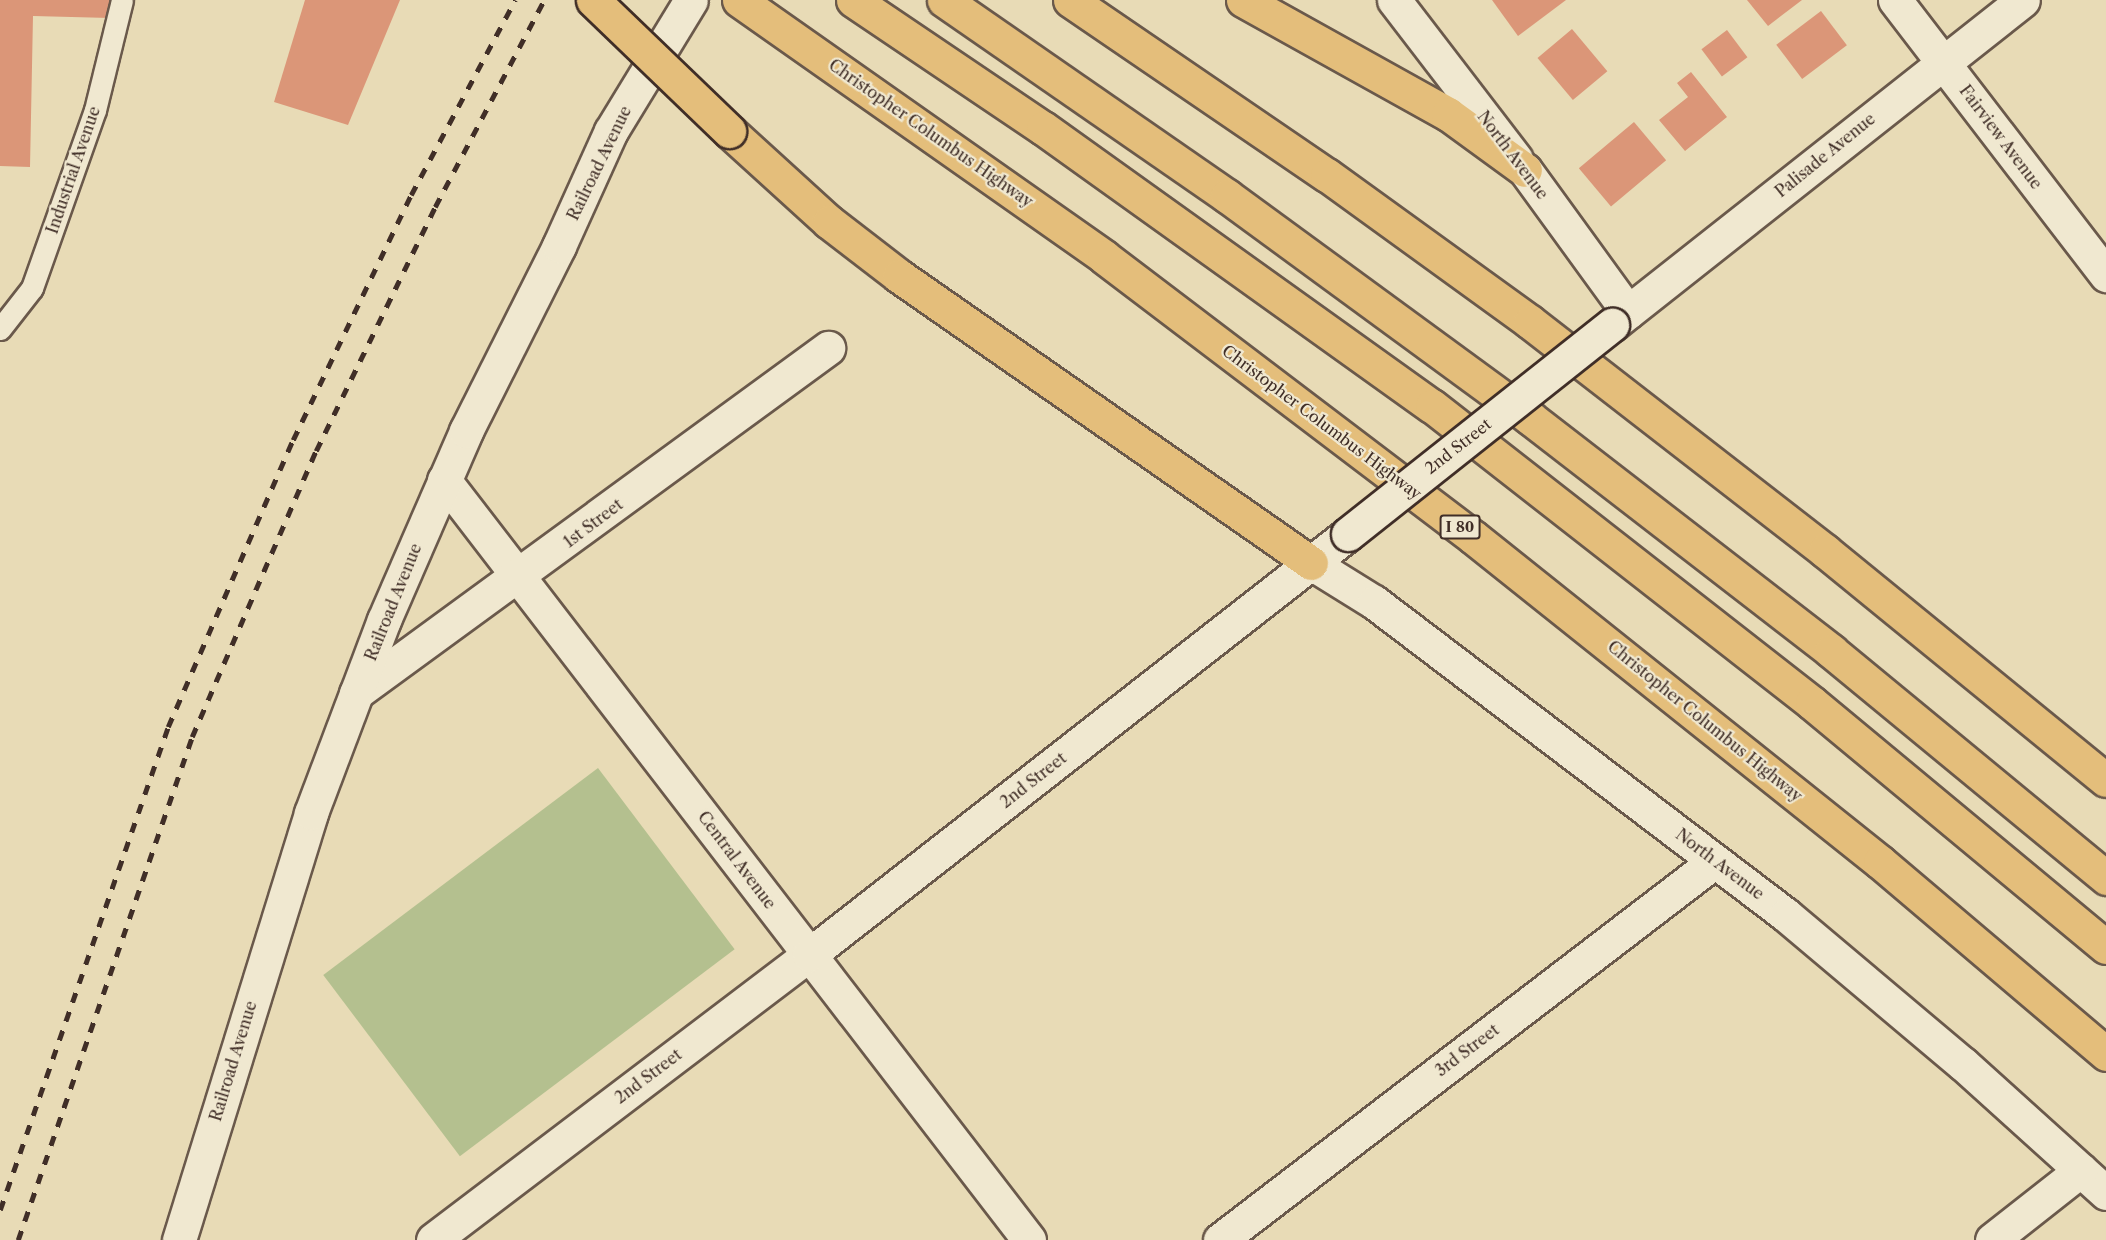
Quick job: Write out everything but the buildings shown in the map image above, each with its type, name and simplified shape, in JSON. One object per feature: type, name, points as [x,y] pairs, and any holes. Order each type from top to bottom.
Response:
[{"type":"highway","points":[[593,0],[729,131],[821,215],[898,276],[1311,563]]},
{"type":"highway","name":"Christopher Columbus Highway","points":[[739,0],[788,32],[1104,257],[1473,537],[1871,854],[2106,1054]]},
{"type":"highway","points":[[853,0],[1052,134],[1432,406],[1812,703],[2106,947]]},
{"type":"highway","points":[[944,0],[1227,196],[1530,418],[1831,651],[2106,878]]},
{"type":"highway","points":[[1070,0],[1327,175],[1539,329],[1843,565],[2106,780]]},
{"type":"highway","points":[[1243,0],[1448,114],[1525,170]]},
{"type":"street","name":"Railroad Avenue","points":[[178,1240],[311,813],[356,693],[444,480],[611,131],[691,0]]},
{"type":"street","name":"North Avenue","points":[[1394,0],[1525,170],[1620,318]]},
{"type":"street","name":"Fairview Avenue","points":[[1895,0],[2106,275]]},
{"type":"street","name":"Palisade Avenue","points":[[1620,318],[1942,61],[2023,0]]},
{"type":"street","name":"2nd Street","points":[[433,1240],[809,955],[1348,534],[1620,318]]},
{"type":"street","name":"1st Street","points":[[356,693],[521,576],[828,348]]},
{"type":"street","name":"Central Avenue","points":[[444,480],[521,576],[1029,1240]]},
{"type":"street","name":"North Avenue","points":[[1311,563],[1374,602],[1715,861],[1962,1063],[2106,1193]]},
{"type":"street","name":"3rd Street","points":[[1220,1240],[1715,861]]},
{"type":"street","points":[[1992,1240],[2081,1170]]},
{"type":"lane","name":"Industrial Avenue","points":[[0,329],[32,288],[95,110],[122,0]]},
{"type":"green space","points":[[598,768],[735,949],[460,1156],[323,975]]},
{"type":"railway","points":[[0,1210],[168,727],[293,440],[411,195],[515,0]]},
{"type":"railway","points":[[18,1240],[192,737],[316,451],[435,207],[544,0]]}]
